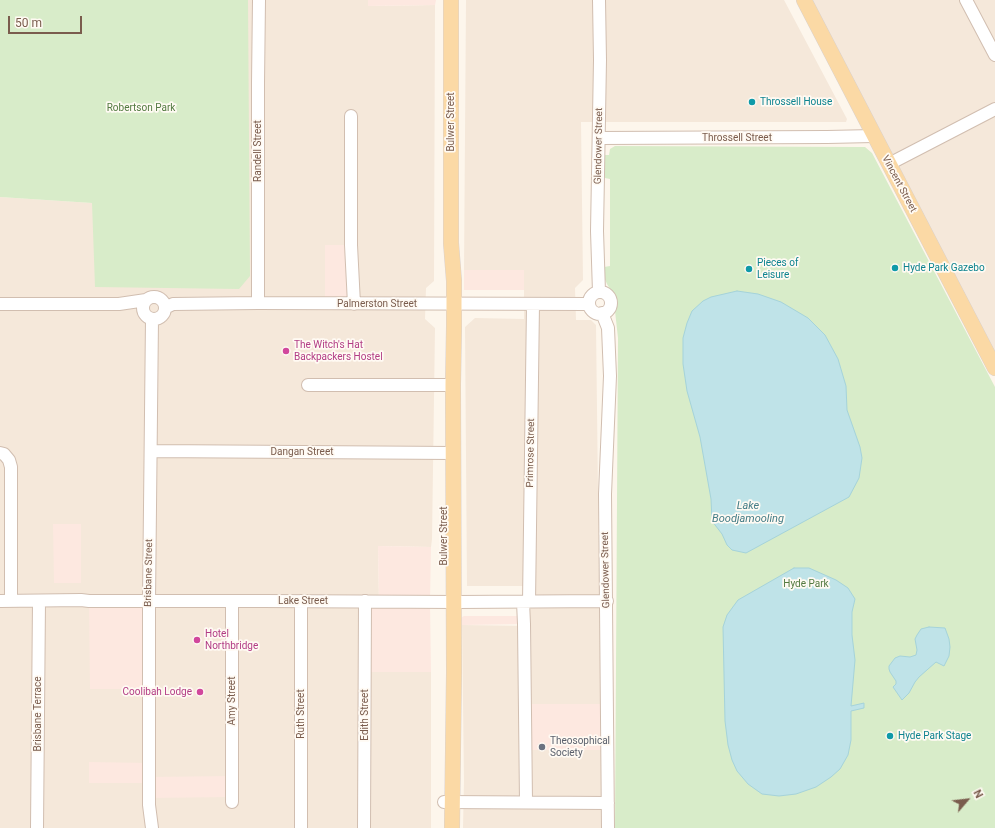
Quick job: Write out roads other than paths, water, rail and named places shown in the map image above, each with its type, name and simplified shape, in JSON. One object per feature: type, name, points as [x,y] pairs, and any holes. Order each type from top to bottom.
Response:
[{"type":"main road","name":"Bulwer Street","points":[[444,828],[448,802],[448,385],[450,304],[454,281],[451,243],[451,0]]},
{"type":"main road","name":"Vincent Street","points":[[804,0],[995,368]]},
{"type":"main road","name":"Bulwer Street","points":[[448,802],[452,828]]},
{"type":"street","name":"Randell Street","points":[[258,303],[259,0]]},
{"type":"street","name":"Glendower Street","points":[[599,0],[597,231],[599,292]]},
{"type":"street","points":[[966,0],[995,55]]},
{"type":"street","points":[[889,164],[995,109]]},
{"type":"street","points":[[351,116],[351,245],[354,304]]},
{"type":"street","name":"Throssell Street","points":[[599,138],[827,138],[874,136]]},
{"type":"street","points":[[599,292],[607,294],[611,301],[609,310],[602,313],[597,313],[593,310],[590,304],[590,299],[593,295],[599,292]]},
{"type":"street","points":[[0,304],[119,304],[147,310],[159,317],[164,312],[165,308],[160,298],[152,297],[147,310]]},
{"type":"street","name":"Palmerston Street","points":[[165,308],[173,304],[258,303],[590,304]]},
{"type":"street","name":"Primrose Street","points":[[526,802],[526,602],[533,304]]},
{"type":"street","name":"Brisbane Street","points":[[147,310],[151,451],[149,798],[152,828]]},
{"type":"street","name":"Glendower Street","points":[[602,313],[608,328],[610,376],[606,494],[608,828]]},
{"type":"street","points":[[308,385],[448,385]]},
{"type":"street","name":"Dangan Street","points":[[151,451],[449,452]]},
{"type":"street","points":[[2,453],[9,460],[11,467],[5,601]]},
{"type":"street","name":"Lake Street","points":[[5,601],[607,601]]},
{"type":"street","name":"Brisbane Terrace","points":[[37,828],[39,601]]},
{"type":"street","name":"Amy Street","points":[[232,601],[232,802]]},
{"type":"street","name":"Ruth Street","points":[[301,601],[301,828]]},
{"type":"street","name":"Edith Street","points":[[364,828],[365,601]]},
{"type":"street","points":[[448,802],[608,803]]},
{"type":"water","name":"Lake Boodjamooling","points":[[737,291],[758,294],[781,302],[808,318],[825,335],[838,359],[846,386],[847,410],[860,447],[862,458],[859,478],[849,497],[746,553],[732,550],[727,545],[722,534],[712,521],[711,499],[700,437],[687,391],[683,364],[683,338],[692,311],[703,301],[711,297]]},
{"type":"water","points":[[794,568],[809,568],[836,580],[848,588],[855,599],[852,612],[852,635],[855,660],[851,706],[864,703],[864,708],[851,711],[851,740],[848,755],[840,769],[816,787],[796,794],[779,796],[762,794],[748,784],[737,771],[732,760],[728,745],[725,721],[723,627],[727,615],[738,600]]},
{"type":"water","points":[[929,627],[945,628],[949,639],[949,656],[944,666],[936,662],[919,677],[909,693],[902,700],[893,687],[896,684],[896,681],[890,672],[889,666],[895,658],[900,656],[910,657],[916,655],[917,650],[915,639],[921,629]]},
{"type":"place","name":"Throssell House","points":[[752,102]]},
{"type":"place","name":"Hyde Park Gazebo","points":[[895,268]]},
{"type":"place","name":"Pieces of Leisure","points":[[749,269]]},
{"type":"place","name":"The Witch's Hat Backpackers Hostel","points":[[286,351]]},
{"type":"place","name":"Hotel Northbridge","points":[[197,640]]},
{"type":"place","name":"Coolibah Lodge","points":[[200,692]]},
{"type":"place","name":"Hyde Park Stage","points":[[890,736]]},
{"type":"place","name":"Theosophical Society","points":[[542,747]]},
{"type":"park label","name":"Robertson Park","points":[[141,108]]},
{"type":"park label","name":"Hyde Park","points":[[806,584]]}]
